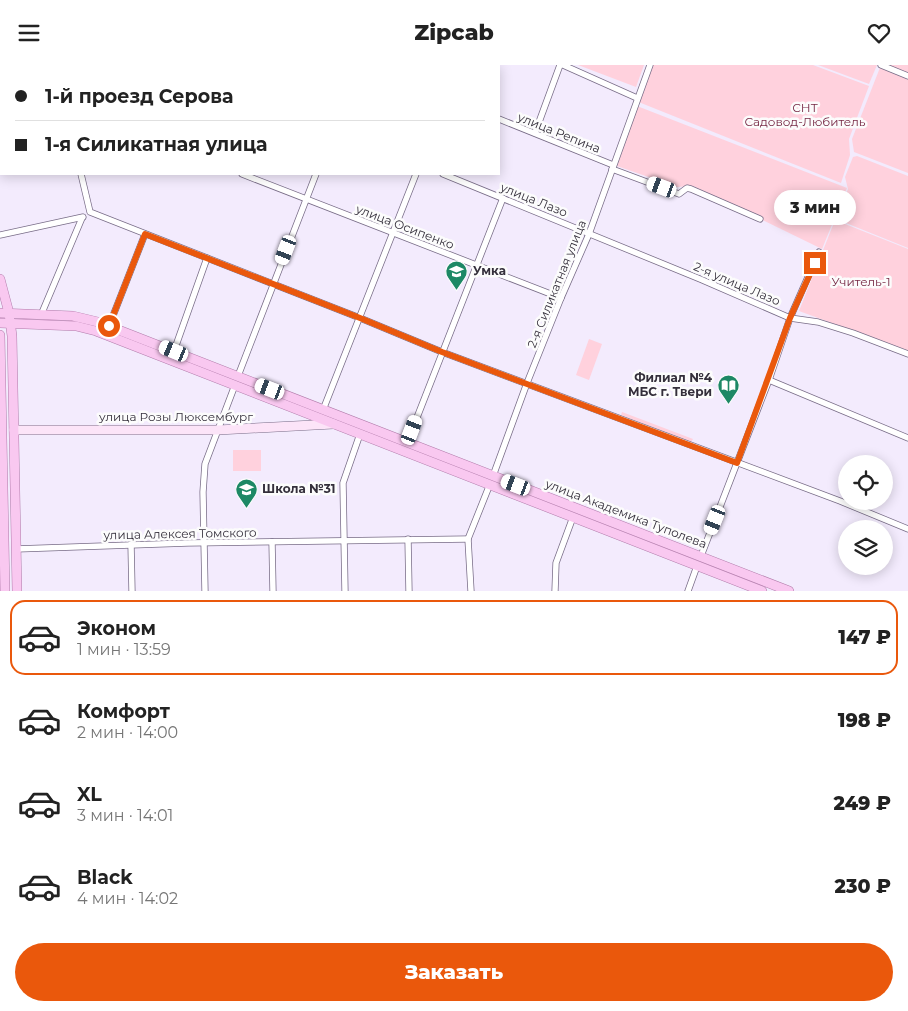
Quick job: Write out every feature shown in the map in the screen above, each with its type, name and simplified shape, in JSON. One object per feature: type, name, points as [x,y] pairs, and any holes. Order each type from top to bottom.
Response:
[{"type":"main road","points":[[0,279],[4,313],[10,323],[12,336],[17,591]]},
{"type":"main road","name":"улица Академика Туполева","points":[[4,313],[79,317],[109,326],[174,351],[237,381],[339,421],[407,443],[573,517],[762,591]]},
{"type":"main road","name":"улица Академика Туполева","points":[[0,323],[76,326],[91,329],[323,410],[360,434],[492,480],[790,591]]},
{"type":"main road","points":[[0,335],[5,591]]},
{"type":"main road","points":[[694,565],[705,558]]},
{"type":"street","points":[[534,133],[562,65],[637,98]]},
{"type":"street","name":"2-я Силикатная улица","points":[[470,591],[468,539],[492,480],[527,383],[589,234],[650,65]]},
{"type":"street","points":[[881,65],[908,76]]},
{"type":"street","name":"улица Репина","points":[[500,119],[679,194],[688,188],[760,219]]},
{"type":"street","points":[[82,175],[90,212]]},
{"type":"street","name":"улица Осипенко","points":[[245,175],[561,298]]},
{"type":"street","points":[[205,591],[203,492],[205,464],[316,175]]},
{"type":"street","points":[[323,410],[416,175]]},
{"type":"street","name":"улица Лазо","points":[[446,175],[589,234]]},
{"type":"street","points":[[407,443],[503,198]]},
{"type":"street","points":[[0,235],[82,218],[90,212]]},
{"type":"street","points":[[90,212],[442,352],[840,501],[908,529]]},
{"type":"street","points":[[41,315],[82,218]]},
{"type":"street","points":[[109,326],[145,234]]},
{"type":"street","name":"2-я улица Лазо","points":[[589,234],[790,318],[818,322],[908,354]]},
{"type":"street","points":[[705,558],[737,463],[769,380],[790,318],[819,252]]},
{"type":"street","points":[[174,351],[207,258]]},
{"type":"street","points":[[769,380],[908,438]]},
{"type":"street","name":"улица Розы Люксембург","points":[[14,430],[218,430],[339,421]]},
{"type":"street","points":[[345,591],[343,483],[360,434]]},
{"type":"street","points":[[555,591],[556,563],[573,517]]},
{"type":"street","points":[[408,539],[409,591]]},
{"type":"street","name":"улица Алексея Томского","points":[[16,549],[131,544],[468,539]]},
{"type":"street","points":[[272,542],[274,591]]},
{"type":"street","points":[[131,544],[132,591]]},
{"type":"street","points":[[688,591],[694,565]]},
{"type":"green space","points":[[578,65],[644,65],[636,87]]},
{"type":"green space","name":"СНТ Садовод-Любитель","points":[[650,65],[813,65],[869,86],[849,139],[850,155],[841,183],[636,101]]},
{"type":"green space","points":[[818,65],[877,65],[869,84]]},
{"type":"green space","points":[[881,65],[908,65],[908,173],[854,152],[852,139]]},
{"type":"green space","points":[[637,106],[847,188],[822,249],[693,186],[677,187],[617,166]]},
{"type":"green space","points":[[857,156],[908,176],[908,248],[836,219],[848,189],[845,177],[853,157]]},
{"type":"green space","name":"Учитель-1","points":[[835,220],[908,249],[908,351],[799,311]]},
{"type":"green space","points":[[589,339],[602,344],[589,380],[576,375]]},
{"type":"green space","points":[[622,412],[693,439],[691,442],[621,415]]},
{"type":"green space","points":[[233,450],[261,450],[261,471],[233,471]]},
{"type":"place","name":"Умка","points":[[457,290]]},
{"type":"place","name":"Филиал №4 МБС г. Твери","points":[[728,404]]},
{"type":"place","name":"Школа №31","points":[[246,508]]},
{"type":"route","points":[[109,326],[145,234],[404,335],[442,352],[737,463],[769,380],[790,318],[815,263]]}]
